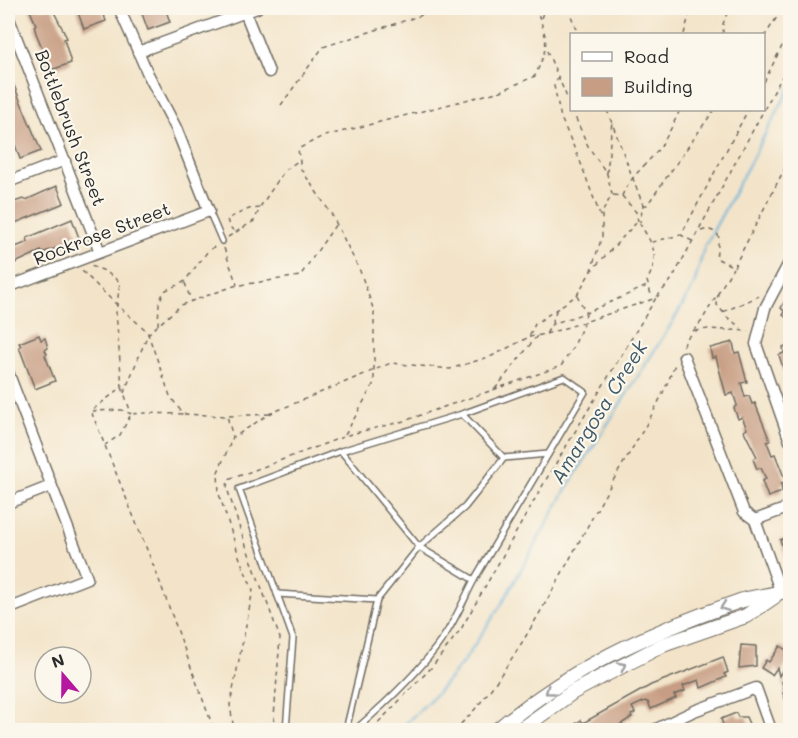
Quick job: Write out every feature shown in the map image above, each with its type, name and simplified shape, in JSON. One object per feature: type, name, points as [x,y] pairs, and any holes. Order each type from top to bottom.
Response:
[{"type":"main road","points":[[497,730],[570,676],[657,631],[730,604],[786,591]]},
{"type":"main road","points":[[520,730],[573,692],[601,676],[663,645],[746,616],[786,591]]},
{"type":"street","points":[[119,8],[176,129],[209,211]]},
{"type":"street","points":[[138,52],[256,8]]},
{"type":"street","points":[[245,12],[269,72]]},
{"type":"street","name":"Bottlebrush Street","points":[[8,16],[100,252]]},
{"type":"street","points":[[8,182],[65,160]]},
{"type":"street","name":"Rockrose Street","points":[[8,287],[209,211]]},
{"type":"street","points":[[790,263],[765,308],[756,344],[790,441]]},
{"type":"street","points":[[681,359],[744,513],[755,520],[786,591]]},
{"type":"street","points":[[8,372],[12,395],[87,578],[8,609]]},
{"type":"street","points":[[8,503],[51,486]]},
{"type":"street","points":[[755,520],[790,507]]},
{"type":"street","points":[[654,730],[694,711],[756,688],[771,730]]},
{"type":"lane","points":[[209,211],[222,241]]},
{"type":"lane","points":[[286,730],[293,638],[239,489],[341,451],[462,414],[564,377],[585,392],[438,645],[378,710],[355,730]]},
{"type":"lane","points":[[462,414],[504,458]]},
{"type":"lane","points":[[341,451],[419,547],[474,580]]},
{"type":"lane","points":[[346,730],[377,600],[419,547],[465,507],[504,458],[548,454]]},
{"type":"lane","points":[[277,594],[377,600]]},
{"type":"path","points":[[281,105],[323,47],[444,8]]},
{"type":"path","points":[[536,8],[546,37],[547,50],[570,104]]},
{"type":"path","points":[[540,19],[545,8]]},
{"type":"path","points":[[568,8],[578,33]]},
{"type":"path","points":[[684,33],[691,8]]},
{"type":"path","points":[[723,33],[723,24],[729,8]]},
{"type":"path","points":[[765,35],[783,8]]},
{"type":"path","points":[[765,80],[790,30]]},
{"type":"path","points":[[344,436],[374,383],[374,311],[360,271],[336,223],[301,169],[298,149],[321,137],[501,91],[535,76],[547,50]]},
{"type":"path","points":[[765,109],[790,62]]},
{"type":"path","points":[[558,77],[554,86],[561,117],[602,219]]},
{"type":"path","points":[[573,111],[588,146],[607,174]]},
{"type":"path","points":[[529,337],[535,324],[577,295],[591,271],[639,222],[643,205],[608,111]]},
{"type":"path","points":[[622,196],[626,184],[633,180],[661,146],[679,111]]},
{"type":"path","points":[[643,205],[647,205],[713,111]]},
{"type":"path","points":[[681,235],[747,111]]},
{"type":"path","points":[[371,730],[432,667],[461,629],[547,478],[656,298],[672,279],[764,111]]},
{"type":"path","points":[[591,271],[590,267],[603,237],[602,213],[612,194],[607,174],[612,120]]},
{"type":"path","points":[[454,730],[486,698],[543,609],[605,495],[665,393],[681,359],[681,350],[734,267],[790,159]]},
{"type":"path","points":[[158,325],[159,303],[164,291],[184,282],[208,251],[254,221],[285,170],[300,160]]},
{"type":"path","points":[[612,194],[622,196],[636,212],[651,242],[656,264],[647,281],[652,299]]},
{"type":"path","points":[[236,232],[229,226],[227,219],[249,209],[260,208]]},
{"type":"path","points":[[124,393],[148,334],[181,306],[237,285],[300,276],[336,223]]},
{"type":"path","points":[[699,232],[708,229],[717,233],[719,238],[716,258],[734,267]]},
{"type":"path","points":[[651,242],[681,235],[693,241]]},
{"type":"path","points":[[222,241],[237,285]]},
{"type":"path","points":[[77,261],[105,271],[120,282],[117,305],[122,387],[131,414],[120,435],[105,445]]},
{"type":"path","points":[[77,261],[83,273],[147,331],[170,396],[183,414]]},
{"type":"path","points":[[184,282],[191,302]]},
{"type":"path","points":[[552,324],[586,313],[648,285]]},
{"type":"path","points":[[718,292],[717,304],[743,329]]},
{"type":"path","points":[[273,730],[280,638],[227,488],[228,480],[344,436],[404,421],[561,366],[574,346],[584,322],[586,313],[577,295]]},
{"type":"path","points":[[723,312],[758,296],[772,296]]},
{"type":"path","points":[[234,730],[230,705],[253,590],[241,562],[219,494],[218,472],[233,437],[269,414],[391,363],[450,369],[492,356],[529,337],[546,334],[656,298]]},
{"type":"path","points":[[546,334],[552,324],[556,308]]},
{"type":"path","points":[[693,331],[708,328],[743,329],[759,334]]},
{"type":"path","points":[[495,390],[537,336]]},
{"type":"path","points":[[91,411],[122,387]]},
{"type":"path","points":[[91,411],[122,410],[131,414],[227,416],[269,414]]},
{"type":"path","points":[[91,411],[158,577],[214,730]]},
{"type":"path","points":[[227,416],[233,437]]},
{"type":"building","points":[[29,8],[52,8],[67,38],[64,39],[71,63],[51,70]]},
{"type":"building","points":[[150,8],[165,8],[170,22],[148,30],[141,11]]},
{"type":"building","points":[[102,9],[106,21],[84,29],[77,10]]},
{"type":"building","points":[[8,71],[41,151],[20,159],[8,130]]},
{"type":"building","points":[[57,186],[64,203],[8,226],[8,204],[26,200]]},
{"type":"building","points":[[72,219],[79,238],[75,240],[76,242],[41,253],[41,251],[11,265],[8,250],[28,242],[27,238]]},
{"type":"building","points":[[790,291],[790,320],[783,315],[785,312],[781,308]]},
{"type":"building","points":[[39,335],[41,340],[45,338],[48,348],[45,350],[47,354],[45,355],[55,381],[35,389],[19,343]]},
{"type":"building","points":[[733,342],[735,353],[739,352],[747,382],[741,383],[745,397],[749,396],[752,404],[755,403],[770,441],[767,442],[772,455],[775,454],[786,482],[781,484],[782,492],[768,497],[762,481],[766,479],[761,468],[757,469],[753,459],[757,457],[744,431],[747,429],[742,417],[738,419],[734,408],[737,405],[733,393],[726,395],[716,357],[712,358],[710,348]]},
{"type":"building","points":[[790,344],[790,368],[784,371],[779,355],[784,353],[783,347]]},
{"type":"building","points":[[790,536],[790,567],[780,540]]},
{"type":"building","points":[[741,645],[756,646],[756,666],[739,668]]},
{"type":"building","points":[[780,646],[790,652],[790,658],[779,676],[777,668],[772,675],[761,668],[766,660],[769,662]]},
{"type":"building","points":[[723,657],[728,672],[724,674],[726,677],[701,688],[699,680],[683,686],[685,691],[674,695],[676,698],[651,709],[645,701],[632,707],[635,713],[631,715],[632,717],[612,730],[603,725],[593,730],[578,730],[574,725],[581,720],[583,723],[651,685]]},
{"type":"building","points":[[790,678],[790,712],[783,693],[785,692],[782,682]]},
{"type":"building","points":[[736,713],[738,717],[746,717],[750,726],[737,730],[725,730],[721,719]]},
{"type":"waterway","name":"Amargosa Creek","points":[[399,730],[437,693],[464,661],[503,602],[568,486],[694,285],[704,248],[790,88]]}]
